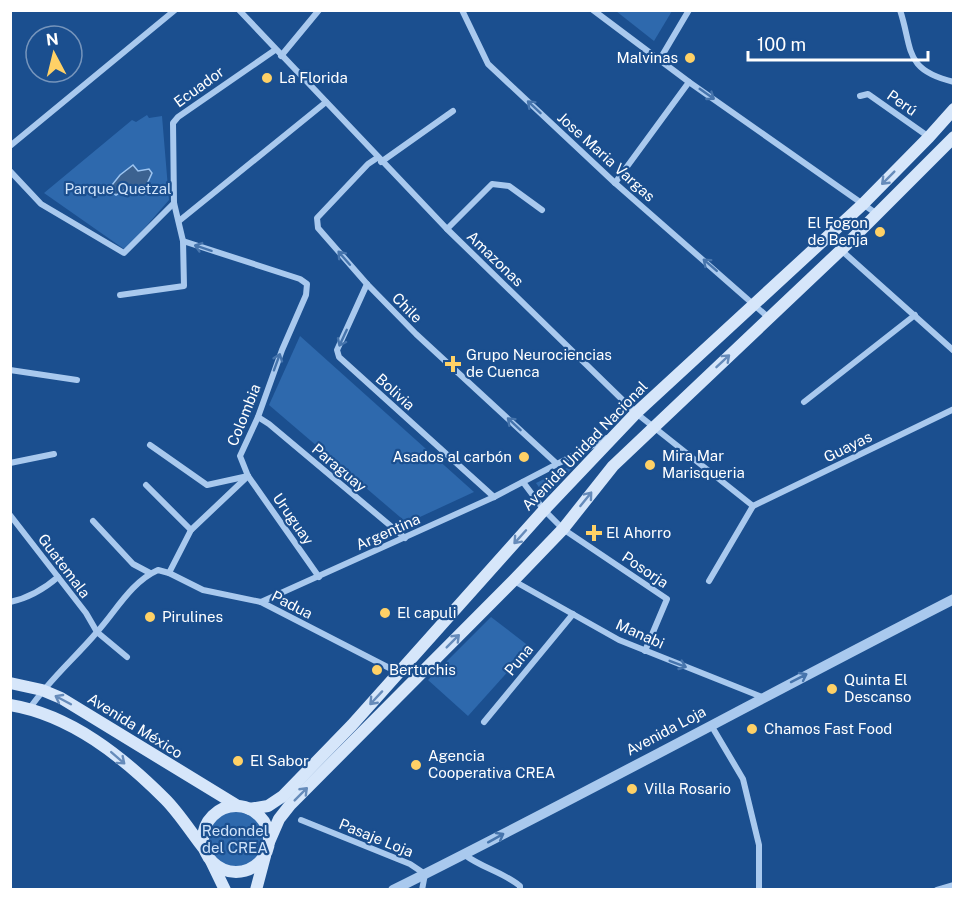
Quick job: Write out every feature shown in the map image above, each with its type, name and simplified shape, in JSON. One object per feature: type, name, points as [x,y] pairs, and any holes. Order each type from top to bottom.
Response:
[{"type":"main road","name":"Avenida Unidad Nacional","points":[[244,807],[260,808],[274,803],[349,727],[544,510],[636,413],[863,204],[954,109]]},
{"type":"main road","points":[[256,890],[267,847],[279,819],[290,805],[563,529],[613,466],[841,250],[954,137]]},
{"type":"main road","name":"Avenida México","points":[[10,683],[42,690],[62,698],[244,807]]},
{"type":"main road","points":[[10,705],[30,708],[57,717],[107,748],[166,800],[208,855],[226,870],[236,872],[254,866],[267,847],[268,834],[262,819],[244,807],[227,807],[209,819],[204,829],[203,840],[208,855],[225,890]]},
{"type":"main road","points":[[349,727],[359,736]]},
{"type":"street","points":[[12,141],[175,10]]},
{"type":"street","name":"Amazonas","points":[[239,10],[379,160],[636,413],[753,506]]},
{"type":"street","points":[[281,56],[320,10]]},
{"type":"street","name":"Jose Maria Vargas","points":[[462,10],[488,64],[615,183],[769,318]]},
{"type":"street","points":[[594,10],[689,82],[877,214]]},
{"type":"street","points":[[660,59],[689,10]]},
{"type":"street","points":[[900,10],[909,52],[918,65],[935,78],[954,82]]},
{"type":"street","name":"Ecuador","points":[[174,203],[173,123],[178,117],[275,50]]},
{"type":"street","points":[[615,183],[689,82]]},
{"type":"street","name":"Perú","points":[[860,96],[868,94],[929,137]]},
{"type":"street","points":[[179,220],[326,102]]},
{"type":"street","points":[[379,160],[453,111]]},
{"type":"street","name":"Chile","points":[[379,160],[368,164],[324,210],[317,218],[318,228],[367,284],[416,334],[557,464]]},
{"type":"street","points":[[10,171],[41,204],[124,253],[174,203],[183,241],[184,286],[120,295]]},
{"type":"street","points":[[447,229],[492,184],[509,186],[542,210]]},
{"type":"street","name":"Colombia","points":[[183,241],[300,279],[307,284],[306,295],[282,350],[258,417],[240,456],[248,476]]},
{"type":"street","points":[[841,250],[954,351]]},
{"type":"street","name":"Bolivia","points":[[367,284],[337,350],[339,357],[494,497]]},
{"type":"street","points":[[804,402],[915,315]]},
{"type":"street","points":[[10,370],[77,380]]},
{"type":"street","name":"Guayas","points":[[753,506],[954,409]]},
{"type":"street","name":"Paraguay","points":[[258,417],[405,538]]},
{"type":"street","name":"Argentina","points":[[261,602],[494,497],[617,433]]},
{"type":"street","points":[[150,445],[207,485],[248,476]]},
{"type":"street","points":[[10,463],[54,454]]},
{"type":"street","points":[[30,708],[42,690],[97,632],[139,581],[158,570],[169,573],[191,530],[248,476]]},
{"type":"street","name":"Uruguay","points":[[248,476],[319,577]]},
{"type":"street","points":[[523,482],[544,510],[563,529]]},
{"type":"street","points":[[146,485],[191,530]]},
{"type":"street","points":[[709,581],[753,506]]},
{"type":"street","name":"Guatemala","points":[[10,515],[86,613],[97,632],[127,657]]},
{"type":"street","points":[[93,521],[133,564],[150,573]]},
{"type":"street","name":"Posorja","points":[[563,529],[667,599],[645,651]]},
{"type":"street","name":"Padua","points":[[169,573],[203,590],[261,602],[399,673]]},
{"type":"street","points":[[10,602],[26,598],[48,586],[58,577]]},
{"type":"street","name":"Manabi","points":[[514,580],[619,640],[762,697]]},
{"type":"street","name":"Avenida Loja","points":[[393,890],[465,855],[954,598]]},
{"type":"street","name":"Puna","points":[[484,722],[573,614]]},
{"type":"street","points":[[711,724],[743,779],[759,845],[759,890]]},
{"type":"street","name":"Pasaje Loja","points":[[301,820],[410,864],[425,874],[422,890]]},
{"type":"street","points":[[465,855],[474,862],[510,877],[520,886],[520,890]]},
{"type":"street","points":[[937,890],[954,885]]},
{"type":"green space","points":[[616,11],[672,11],[654,41]]},
{"type":"green space","name":"Parque Quetzal","points":[[147,115],[149,118],[162,116],[169,200],[124,249],[44,193],[132,120],[136,122]]},
{"type":"green space","points":[[300,336],[474,492],[407,523],[269,405]]},
{"type":"green space","points":[[577,463],[546,497],[536,483]]},
{"type":"green space","points":[[491,617],[530,647],[468,716],[428,680]]},
{"type":"green space","name":"Redondel del CREA","points":[[236,811],[251,816],[259,824],[264,839],[259,854],[251,862],[236,867],[221,862],[213,854],[208,839],[213,824],[221,816]]},
{"type":"shaded area","points":[[133,165],[138,171],[149,169],[152,173],[146,186],[136,191],[129,187],[116,195],[108,190],[120,175]]},
{"type":"place","name":"Malvinas","points":[[690,58]]},
{"type":"place","name":"La Florida","points":[[267,78]]},
{"type":"place","name":"El Fogon de Benja","points":[[880,232]]},
{"type":"place","name":"Grupo Neurociencias de Cuenca","points":[[453,364]]},
{"type":"place","name":"Asados al carbón","points":[[524,457]]},
{"type":"place","name":"Mira Mar Marisqueria","points":[[650,465]]},
{"type":"place","name":"El Ahorro","points":[[594,533]]},
{"type":"place","name":"El capuli","points":[[385,613]]},
{"type":"place","name":"Pirulines","points":[[150,617]]},
{"type":"place","name":"Bertuchis","points":[[377,670]]},
{"type":"place","name":"Quinta El Descanso","points":[[832,689]]},
{"type":"place","name":"Chamos Fast Food","points":[[752,729]]},
{"type":"place","name":"El Sabor","points":[[238,761]]},
{"type":"place","name":"Agencia Cooperativa CREA","points":[[416,765]]},
{"type":"place","name":"Villa Rosario","points":[[632,789]]}]
